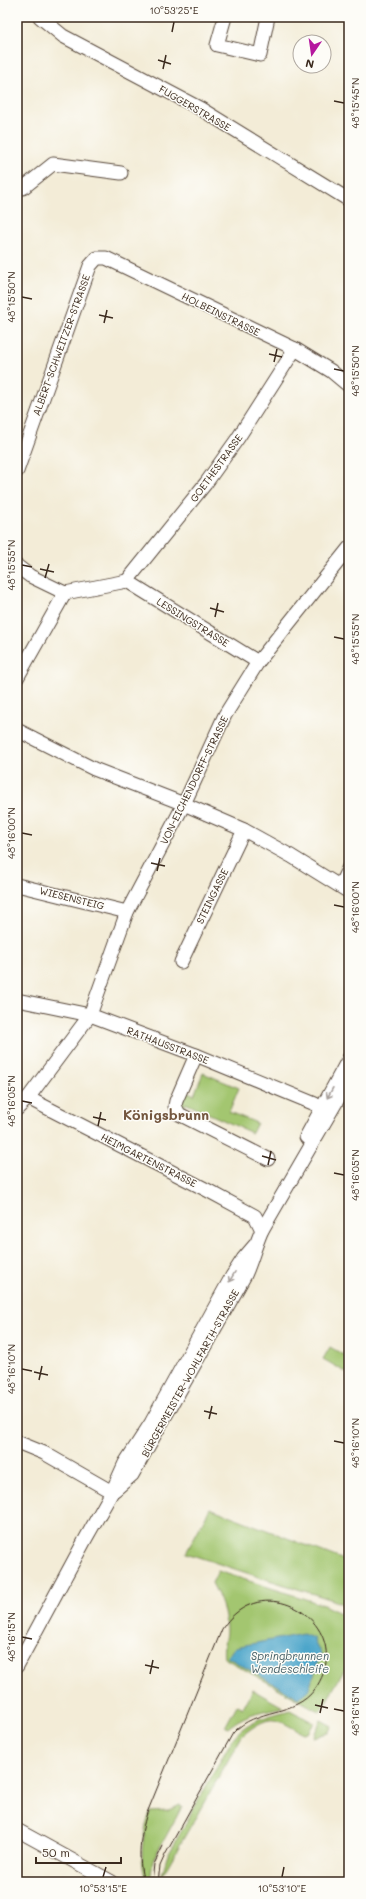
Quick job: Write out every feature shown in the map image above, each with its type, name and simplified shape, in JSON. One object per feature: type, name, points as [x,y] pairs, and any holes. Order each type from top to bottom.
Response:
[{"type":"street","name":"FUGGERSTRASSE","points":[[40,17],[63,36],[201,109],[349,200]]},
{"type":"street","points":[[225,17],[217,45],[260,55],[268,17]]},
{"type":"street","points":[[17,188],[23,188],[53,164],[121,174]]},
{"type":"street","name":"HOLBEINSTRASSE","points":[[90,266],[97,258],[106,258],[295,349],[331,371],[349,386]]},
{"type":"street","name":"ALBERT-SCHWEITZER-STRASSE","points":[[17,471],[90,266]]},
{"type":"street","name":"GOETHESTRASSE","points":[[128,581],[206,483],[243,431],[295,349]]},
{"type":"street","name":"VON-EICHENDORFF-STRASSE","points":[[17,1109],[28,1098],[90,1015],[127,912],[184,804],[225,715],[258,662],[349,548]]},
{"type":"street","points":[[17,566],[30,576],[65,593],[128,581]]},
{"type":"street","name":"LESSINGSTRASSE","points":[[128,581],[258,662]]},
{"type":"street","points":[[17,678],[65,593]]},
{"type":"street","points":[[17,730],[94,769],[184,804],[244,830],[291,856],[345,889],[349,867]]},
{"type":"street","name":"STEINGASSE","points":[[181,962],[244,830]]},
{"type":"street","name":"WIESENSTEIG","points":[[17,885],[127,912]]},
{"type":"street","name":"RATHAUSSTRASSE","points":[[17,1000],[90,1015],[196,1055],[315,1104]]},
{"type":"street","points":[[196,1055],[180,1090],[175,1106],[179,1114],[268,1159]]},
{"type":"street","name":"BÜRGERMEISTER-WOHLFARTH-STRASSE","points":[[262,1230],[266,1208],[349,1058]]},
{"type":"street","name":"BÜRGERMEISTER-WOHLFARTH-STRASSE","points":[[17,1666],[112,1492],[138,1454],[151,1423],[198,1342],[232,1276],[243,1259],[255,1245],[262,1230],[349,1080]]},
{"type":"street","name":"HEIMGARTENSTRASSE","points":[[28,1098],[207,1190],[254,1216],[262,1230]]},
{"type":"street","points":[[17,1442],[44,1453],[112,1492]]},
{"type":"street","points":[[17,1830],[112,1882]]},
{"type":"green space","points":[[203,1073],[239,1088],[229,1112],[257,1123],[252,1133],[185,1103],[185,1113],[181,1106],[185,1090],[194,1095]]},
{"type":"green space","points":[[330,1347],[349,1358],[349,1374],[323,1359]]},
{"type":"green space","points":[[210,1508],[349,1562],[349,1607],[333,1600],[186,1553]]},
{"type":"green space","points":[[218,1571],[321,1604],[349,1617],[349,1662],[320,1712],[224,1658],[223,1651],[226,1629],[225,1617],[220,1600],[212,1583]]},
{"type":"green space","points":[[253,1690],[283,1707],[247,1716],[228,1728],[225,1727],[237,1705],[243,1708]]},
{"type":"green space","points":[[290,1710],[314,1723],[308,1733],[304,1734],[282,1722],[271,1720],[257,1725],[242,1736],[161,1878],[167,1857],[233,1738],[252,1723]]},
{"type":"green space","points":[[321,1720],[332,1726],[328,1733],[313,1737]]},
{"type":"green space","points":[[180,1805],[182,1807],[153,1860],[150,1882],[147,1882],[144,1873],[142,1847],[150,1812],[168,1811]]},
{"type":"water","name":"Springbrunnen Wendeschleife","points":[[303,1634],[313,1638],[321,1654],[309,1689],[299,1698],[227,1657],[235,1647]]},
{"type":"tram line","points":[[144,1882],[140,1847],[147,1813],[222,1629],[240,1610],[260,1602],[281,1603],[301,1611],[316,1625],[325,1644],[325,1666],[315,1689],[307,1698],[297,1704],[253,1719],[242,1725],[233,1733],[165,1855],[160,1866],[158,1882]]},
{"type":"tram line","points":[[152,1882],[154,1864],[163,1846]]},
{"type":"district","name":"Königsbrunn","points":[[166,1115]]}]
